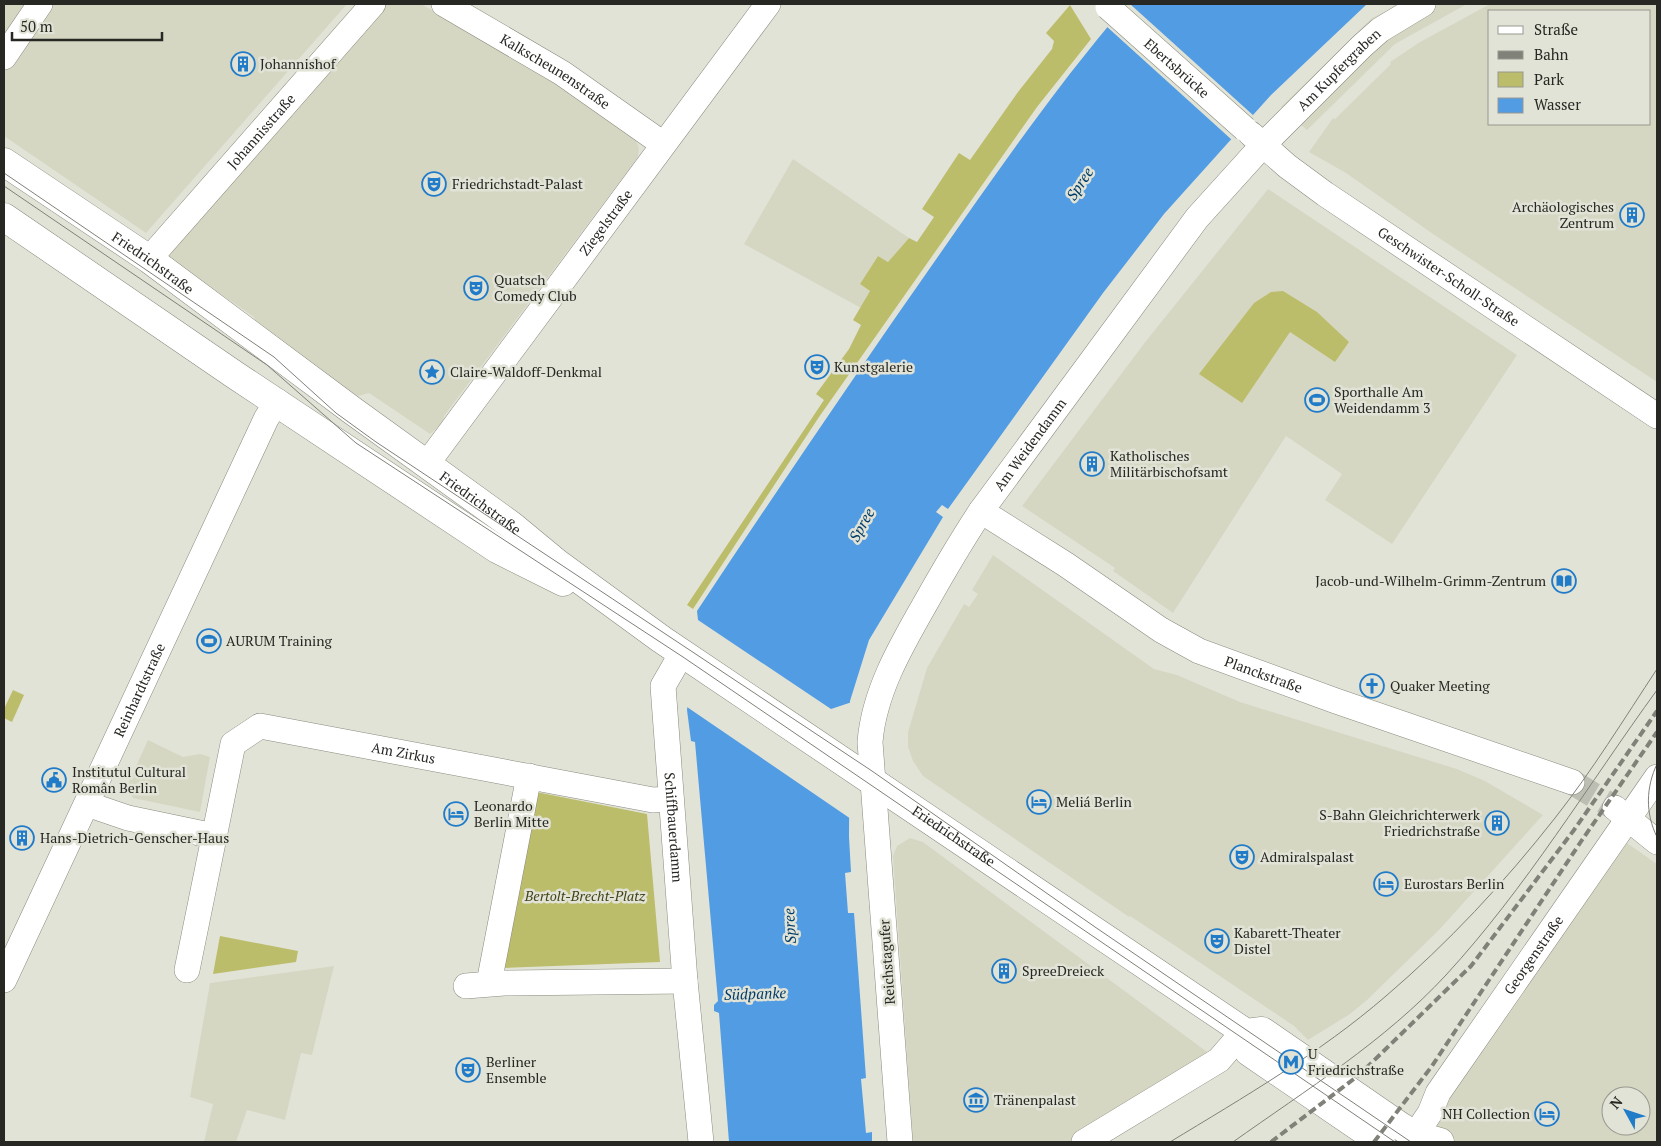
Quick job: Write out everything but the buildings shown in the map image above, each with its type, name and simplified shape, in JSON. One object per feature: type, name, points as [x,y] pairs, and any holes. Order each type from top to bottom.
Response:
[{"type":"main road","name":"Friedrichstraße","points":[[4,162],[149,258],[297,370],[511,525],[557,563],[675,649]]},
{"type":"main road","name":"Friedrichstraße","points":[[4,217],[497,549],[575,588],[675,649],[1245,1032],[1262,1031],[1428,1138]]},
{"type":"main road","points":[[277,401],[297,370]]},
{"type":"main road","points":[[1245,1032],[1249,1052],[1381,1142]]},
{"type":"street","points":[[4,57],[40,4]]},
{"type":"street","name":"Johannisstraße","points":[[149,258],[373,4]]},
{"type":"street","name":"Kalkscheunenstraße","points":[[444,4],[562,73],[663,144]]},
{"type":"street","name":"Ziegelstraße","points":[[426,464],[768,4]]},
{"type":"street","name":"Am Kupfergraben","points":[[1254,137],[1380,30],[1423,4]]},
{"type":"street","name":"Ebertsbrücke","points":[[1107,5],[1254,137]]},
{"type":"street","name":"Geschwister-Scholl-Straße","points":[[1254,137],[1287,166],[1325,194],[1657,416]]},
{"type":"street","name":"Am Weidendamm","points":[[866,776],[871,733],[892,663],[951,559],[981,512],[1197,218],[1254,137]]},
{"type":"street","name":"Reinhardtstraße","points":[[4,980],[266,419],[277,401]]},
{"type":"street","name":"Planckstraße","points":[[981,512],[1065,564],[1161,630],[1199,650],[1327,698],[1572,782]]},
{"type":"street","name":"Schiffbauerdamm","points":[[675,649],[664,686],[685,981],[701,1142]]},
{"type":"street","name":"Am Zirkus","points":[[187,970],[233,744],[260,726],[653,800],[671,799]]},
{"type":"street","points":[[519,775],[478,984],[685,981]]},
{"type":"street","name":"Reichstagufer","points":[[866,776],[900,1142]]},
{"type":"street","name":"Georgenstraße","points":[[1428,1138],[1430,1113],[1438,1093],[1622,813],[1657,777]]},
{"type":"street","points":[[87,804],[128,818],[214,836]]},
{"type":"street","points":[[1622,813],[1657,842]]},
{"type":"street","points":[[1084,1142],[1219,1060],[1245,1032]]},
{"type":"shaded area","points":[[4,4],[347,4],[146,233],[4,136]]},
{"type":"shaded area","points":[[382,4],[421,4],[538,71],[635,138],[639,148],[638,157],[444,416],[443,423],[430,434],[369,393],[358,396],[256,328],[254,317],[168,258],[168,255]]},
{"type":"shaded area","points":[[1400,4],[1467,4],[1395,44],[1307,130],[1281,107],[1372,18]]},
{"type":"shaded area","points":[[1490,4],[1657,4],[1657,382],[1433,234],[1346,173],[1309,152],[1333,118],[1335,119],[1391,64],[1390,62],[1420,42]]},
{"type":"shaded area","points":[[793,159],[909,238],[888,262],[878,256],[860,284],[870,291],[861,308],[744,244]]},
{"type":"shaded area","points":[[1268,189],[1517,355],[1392,544],[1325,500],[1342,474],[1286,436],[1173,613],[1113,571],[1115,568],[1022,506],[1146,341]]},
{"type":"shaded area","points":[[993,555],[1154,669],[1177,675],[1240,702],[1457,769],[1485,781],[1543,815],[1439,930],[1367,1000],[1350,1014],[1308,1040],[1294,1026],[1129,917],[923,776],[913,761],[908,747],[908,732],[927,668],[964,604],[969,607],[978,594],[972,590]]},
{"type":"shaded area","points":[[148,740],[183,757],[200,754],[210,757],[200,812],[133,798],[127,786]]},
{"type":"shaded area","points":[[910,838],[923,842],[1214,1057],[1073,1142],[913,1142],[893,856],[897,846]]},
{"type":"shaded area","points":[[1627,843],[1657,864],[1657,1142],[1454,1142],[1428,1131]]},
{"type":"shaded area","points":[[334,966],[312,1055],[301,1053],[285,1120],[247,1110],[236,1142],[204,1142],[213,1104],[190,1097],[210,983]]},
{"type":"green space","points":[[1070,5],[1091,39],[1037,107],[819,417],[693,609],[687,605],[824,400],[816,394],[849,349],[861,325],[853,320],[870,291],[860,284],[878,256],[888,262],[909,238],[917,242],[934,217],[922,209],[959,153],[970,160],[1018,92],[1052,49],[1054,41],[1046,33]]},
{"type":"green space","points":[[1283,291],[1317,312],[1349,342],[1335,362],[1290,332],[1242,403],[1199,374],[1254,303],[1271,292]]},
{"type":"green space","points":[[13,690],[24,695],[12,722],[4,718],[4,709]]},
{"type":"green space","name":"Bertolt-Brecht-Platz","points":[[536,792],[647,814],[660,962],[501,968]]},
{"type":"green space","points":[[220,936],[298,951],[296,962],[213,974]]},
{"type":"water","points":[[1127,4],[1367,4],[1271,95],[1164,214],[1103,293],[948,509],[942,505],[936,512],[943,517],[869,640],[850,701],[849,837],[851,872],[845,873],[848,913],[854,913],[866,1078],[861,1079],[866,1133],[872,1132],[872,1142],[729,1142],[719,1013],[714,1011],[714,1005],[718,1001],[695,742],[691,741],[687,710],[698,620],[697,611],[906,302],[983,193],[1052,97]]},
{"type":"pier","points":[[1123,4],[1130,4],[1254,116],[1232,140],[1105,25]]},
{"type":"pier","points":[[695,618],[831,709],[852,702],[851,819],[687,707],[685,708]]},
{"type":"tunnel","points":[[1572,782],[1615,808]]},
{"type":"tram line","points":[[4,173],[274,357],[336,413],[376,442],[872,771],[1095,927],[1411,1142]]},
{"type":"tram line","points":[[4,186],[267,365],[356,443],[683,657],[1395,1142]]},
{"type":"tram line","points":[[1170,1142],[1281,1074],[1335,1037],[1409,976],[1453,934],[1516,866],[1569,800],[1657,669]]},
{"type":"tram line","points":[[1233,1142],[1371,1043],[1397,1022],[1446,975],[1475,942],[1530,872],[1657,690]]},
{"type":"tram line","points":[[1657,764],[1653,773],[1648,800],[1650,819],[1657,837]]},
{"type":"railway","points":[[1271,1142],[1359,1075],[1471,966],[1574,830],[1657,711]]},
{"type":"railway","points":[[1374,1142],[1432,1066],[1582,840],[1657,732]]},
{"type":"place","name":"Johannishof","points":[[243,64]]},
{"type":"place","name":"Friedrichstadt-Palast","points":[[434,184]]},
{"type":"place","name":"Archäologisches Zentrum","points":[[1632,215]]},
{"type":"place","name":"Quatsch Comedy Club","points":[[476,288]]},
{"type":"place","name":"Kunstgalerie","points":[[817,367]]},
{"type":"place","name":"Claire-Waldoff-Denkmal","points":[[432,372]]},
{"type":"place","name":"Sporthalle Am Weidendamm 3","points":[[1317,400]]},
{"type":"place","name":"Katholisches Militärbischofsamt","points":[[1092,464]]},
{"type":"place","name":"Jacob-und-Wilhelm-Grimm-Zentrum","points":[[1564,581]]},
{"type":"place","name":"AURUM Training","points":[[209,641]]},
{"type":"place","name":"Quaker Meeting","points":[[1372,686]]},
{"type":"place","name":"Institutul Cultural Român Berlin","points":[[54,780]]},
{"type":"place","name":"Meliá Berlin","points":[[1039,802]]},
{"type":"place","name":"Leonardo Berlin Mitte","points":[[456,814]]},
{"type":"place","name":"S-Bahn Gleichrichterwerk Friedrichstraße","points":[[1497,823]]},
{"type":"place","name":"Hans-Dietrich-Genscher-Haus","points":[[22,838]]},
{"type":"place","name":"Admiralspalast","points":[[1242,857]]},
{"type":"place","name":"Eurostars Berlin","points":[[1386,884]]},
{"type":"place","name":"Kabarett-Theater Distel","points":[[1217,941]]},
{"type":"place","name":"SpreeDreieck","points":[[1004,971]]},
{"type":"place","name":"U Friedrichstraße","points":[[1291,1062]]},
{"type":"place","name":"Berliner Ensemble","points":[[468,1070]]},
{"type":"place","name":"Tränenpalast","points":[[976,1100]]},
{"type":"place","name":"NH Collection","points":[[1547,1114]]},
{"type":"water label","name":"Spree","points":[[1080,184]]},
{"type":"water label","name":"Spree","points":[[862,525]]},
{"type":"water label","name":"Spree","points":[[790,926]]},
{"type":"water label","name":"Südpanke","points":[[755,994]]}]
